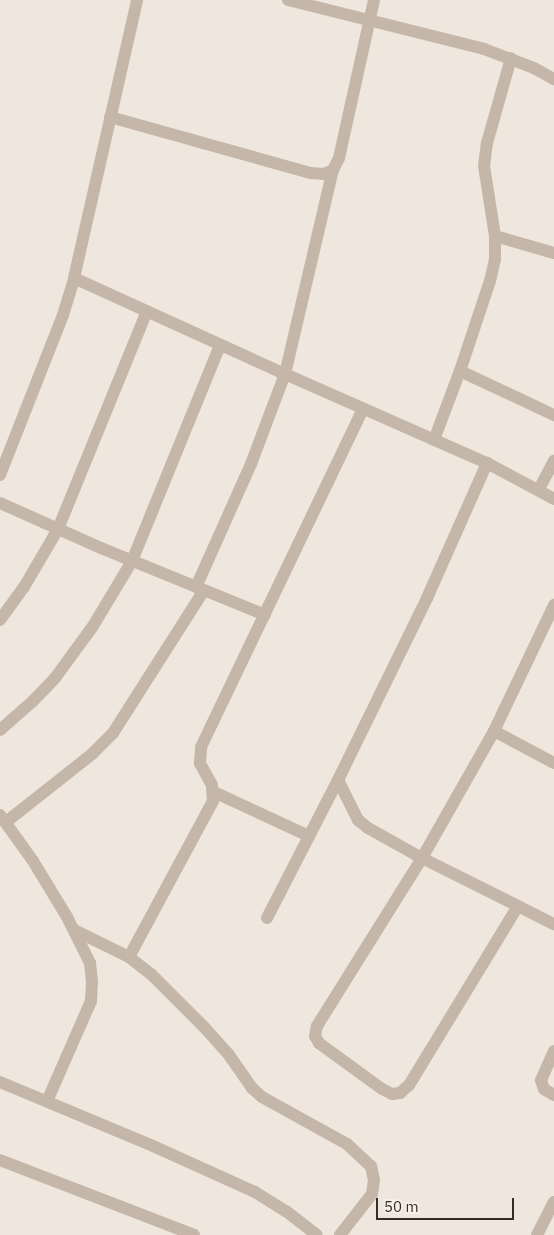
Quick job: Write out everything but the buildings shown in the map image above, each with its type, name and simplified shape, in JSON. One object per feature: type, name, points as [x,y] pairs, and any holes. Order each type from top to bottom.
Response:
[{"type":"street","points":[[0,475],[60,323],[74,278],[137,0]]},
{"type":"street","points":[[288,0],[484,49],[511,58],[554,79]]},
{"type":"street","points":[[47,1101],[90,1001],[92,982],[90,964],[74,930],[3,819],[92,754],[113,733],[200,589],[285,374],[338,158],[374,0]]},
{"type":"street","points":[[434,440],[460,371],[490,281],[495,258],[495,236],[485,183],[484,166],[487,143],[511,58]]},
{"type":"street","points":[[110,117],[311,173],[324,174],[334,170]]},
{"type":"street","points":[[495,236],[554,253]]},
{"type":"street","points":[[74,278],[487,463],[554,499]]},
{"type":"street","points":[[0,620],[24,587],[58,529],[146,311]]},
{"type":"street","points":[[0,730],[34,701],[54,678],[93,626],[132,561],[220,345]]},
{"type":"street","points":[[460,371],[554,415]]},
{"type":"street","points":[[129,957],[213,801],[214,792],[200,763],[201,747],[363,409]]},
{"type":"street","points":[[539,490],[554,461]]},
{"type":"street","points":[[267,918],[338,780],[427,598],[487,463]]},
{"type":"street","points":[[0,503],[132,561],[265,615]]},
{"type":"street","points":[[518,906],[409,1085],[400,1093],[392,1094],[382,1089],[319,1043],[314,1036],[317,1026],[422,858],[494,731],[548,630],[554,604]]},
{"type":"street","points":[[494,731],[554,763]]},
{"type":"street","points":[[338,780],[358,820],[422,858],[554,924]]},
{"type":"street","points":[[214,792],[309,836]]},
{"type":"street","points":[[74,930],[129,957],[161,984],[204,1027],[229,1055],[252,1088],[262,1097],[347,1144],[371,1166],[374,1180],[372,1194],[340,1235]]},
{"type":"street","points":[[554,1051],[542,1080],[544,1089],[554,1095]]},
{"type":"street","points":[[0,1082],[255,1192],[286,1211],[317,1235]]},
{"type":"street","points":[[0,1160],[194,1235]]},
{"type":"street","points":[[537,1235],[554,1202]]}]
